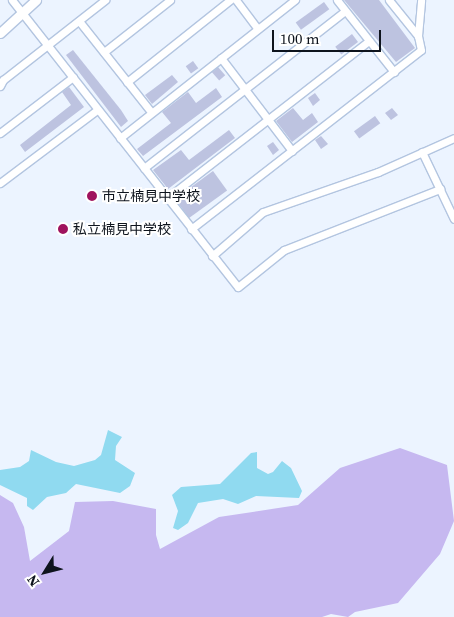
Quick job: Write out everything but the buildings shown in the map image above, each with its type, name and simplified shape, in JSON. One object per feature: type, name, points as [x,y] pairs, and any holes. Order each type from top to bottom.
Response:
[{"type":"street","points":[[12,0],[238,287],[284,250],[440,189]]},
{"type":"street","points":[[0,33],[36,0]]},
{"type":"street","points":[[0,86],[3,80],[105,0]]},
{"type":"street","points":[[104,52],[170,0]]},
{"type":"street","points":[[127,82],[230,0]]},
{"type":"street","points":[[236,0],[258,29]]},
{"type":"street","points":[[337,0],[394,72]]},
{"type":"street","points":[[389,0],[418,36]]},
{"type":"street","points":[[191,229],[421,50],[418,36],[421,0]]},
{"type":"street","points":[[120,138],[290,2]]},
{"type":"street","points":[[144,168],[345,11]]},
{"type":"street","points":[[79,20],[151,112]]},
{"type":"street","points":[[168,198],[369,41]]},
{"type":"street","points":[[221,58],[292,151]]},
{"type":"street","points":[[0,133],[72,77]]},
{"type":"street","points":[[0,183],[97,110]]},
{"type":"street","points":[[212,256],[263,212],[378,172],[454,138]]},
{"type":"street","points":[[422,152],[454,219]]},
{"type":"shaded area","points":[[400,448],[447,465],[454,521],[440,554],[398,603],[355,612],[348,617],[331,614],[322,617],[0,617],[0,495],[13,503],[24,527],[30,561],[69,531],[75,502],[113,501],[156,509],[156,535],[160,549],[219,517],[298,505],[340,468]]},
{"type":"water","points":[[108,430],[122,437],[116,446],[115,460],[135,473],[130,486],[120,493],[76,484],[66,493],[47,497],[33,510],[27,506],[27,498],[0,485],[0,470],[20,467],[29,461],[31,450],[56,462],[74,466],[95,460],[101,455]]},
{"type":"water","points":[[257,452],[257,468],[268,474],[273,472],[282,461],[291,468],[302,491],[299,498],[256,496],[238,504],[223,499],[198,503],[188,523],[178,530],[173,528],[178,511],[172,495],[181,487],[220,484],[251,453]]},
{"type":"place","name":"市立楠見中学校","points":[[92,196]]},
{"type":"place","name":"私立楠見中学校","points":[[63,229]]}]
